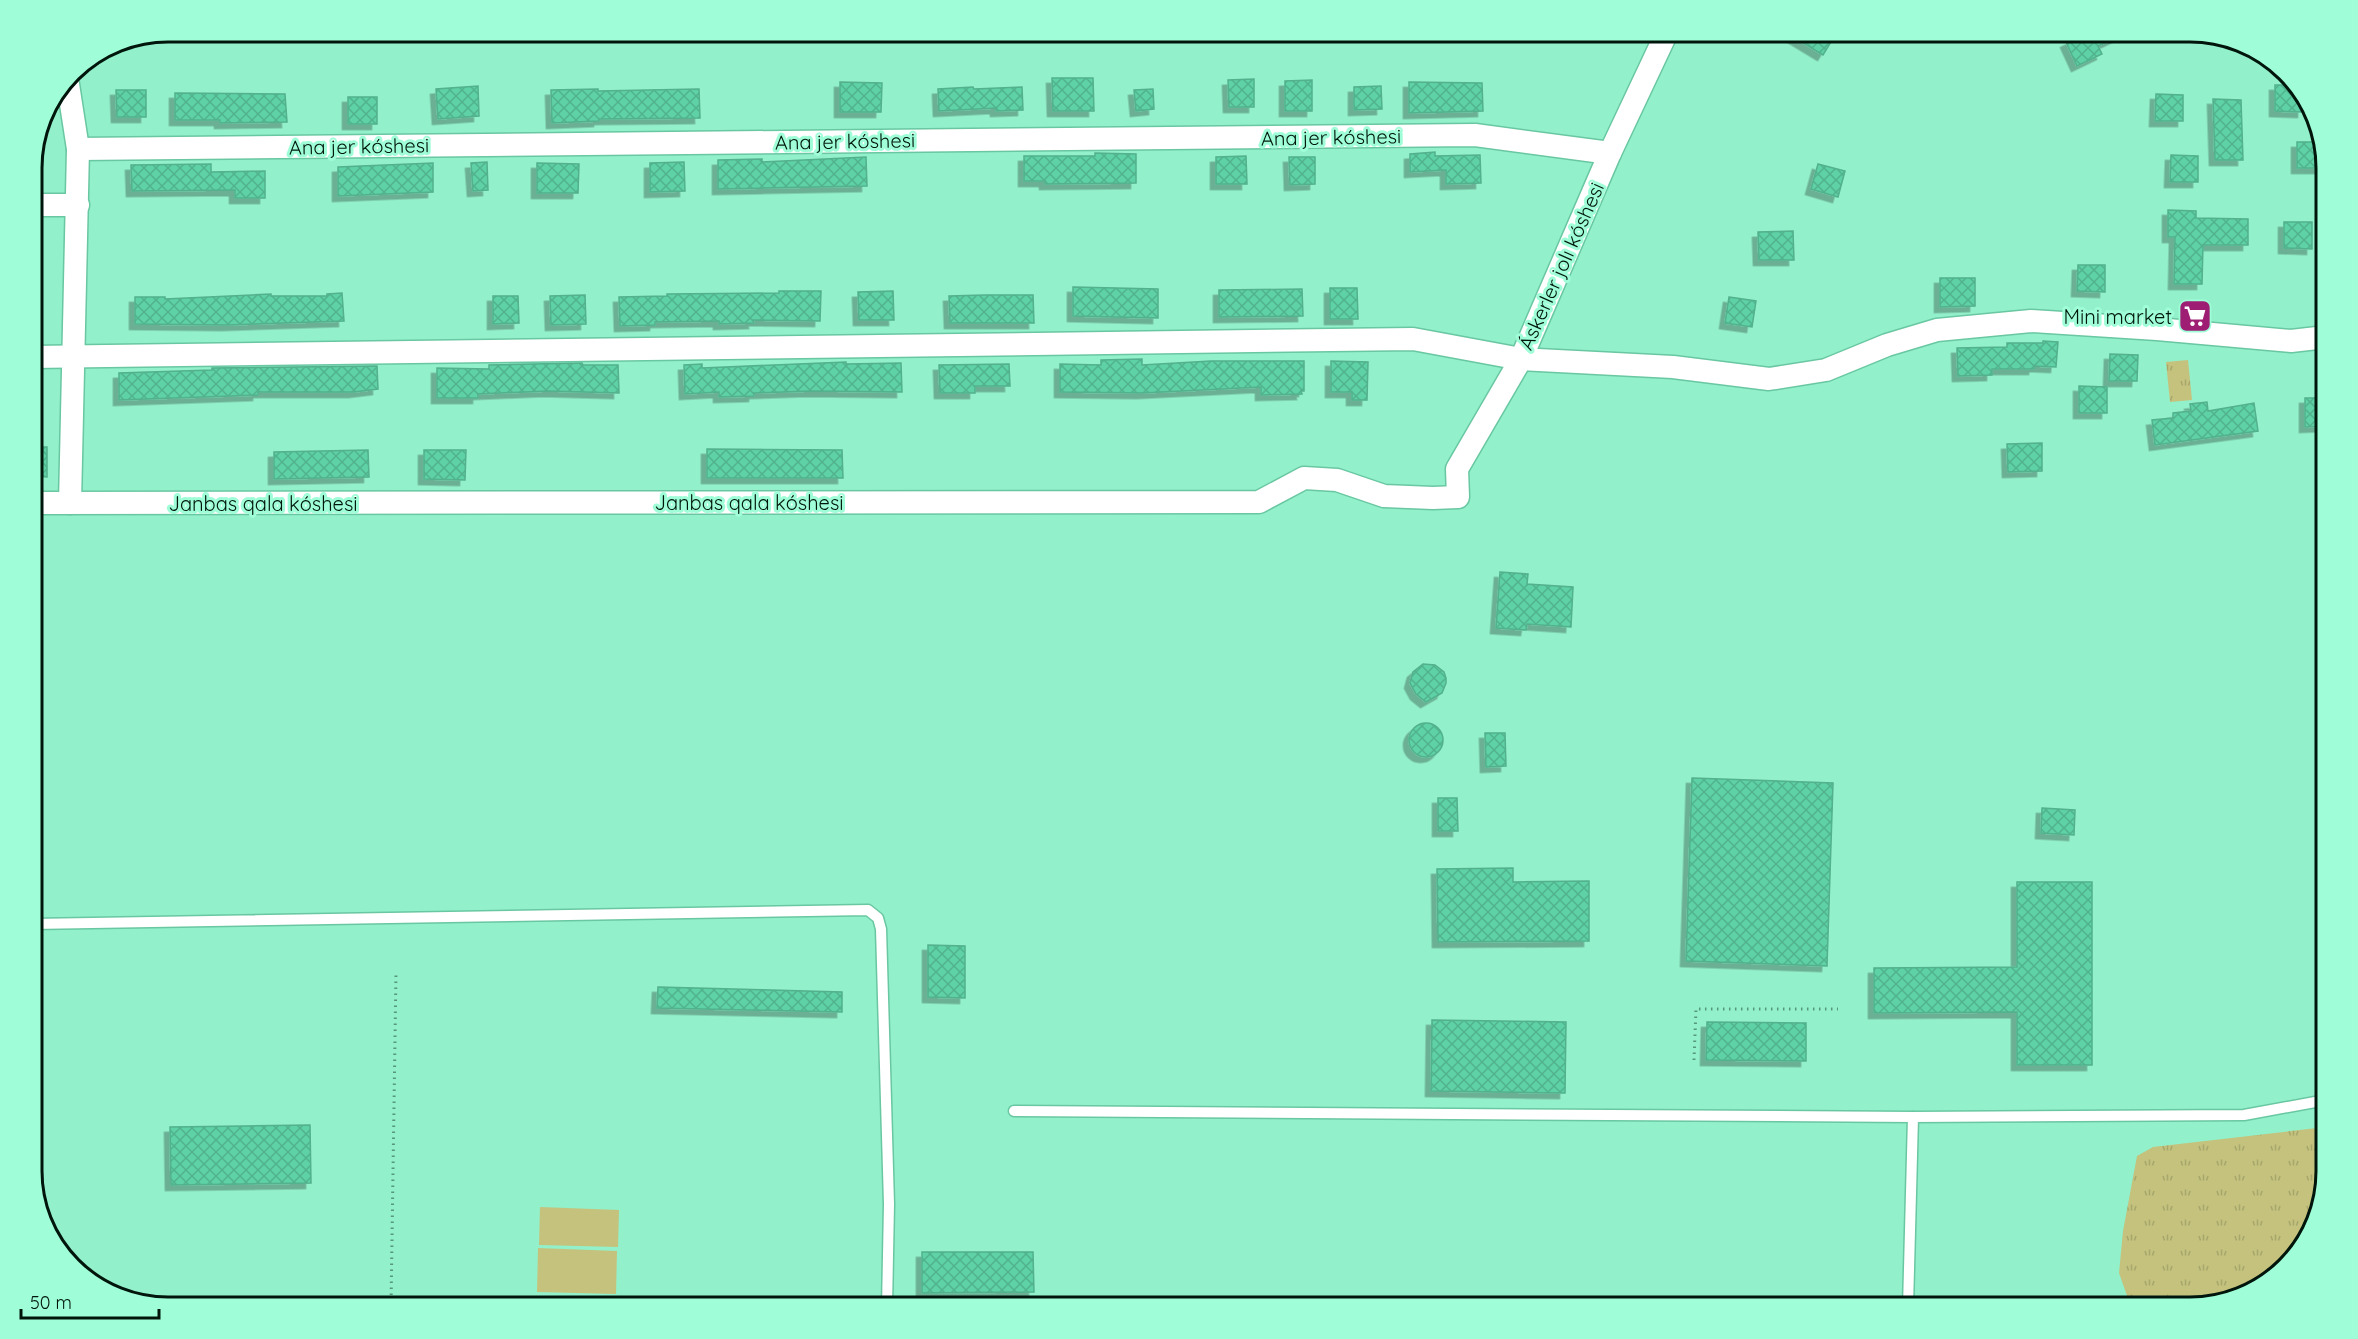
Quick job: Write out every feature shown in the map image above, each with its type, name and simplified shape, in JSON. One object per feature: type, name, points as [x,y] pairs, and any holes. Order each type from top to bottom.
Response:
[{"type":"street","name":"Áskerler jolı kóshesi","points":[[1458,497],[1457,469],[1521,359],[1610,153],[1662,42]]},
{"type":"street","points":[[69,90],[78,149],[70,503]]},
{"type":"street","name":"Ana jer kóshesi","points":[[78,149],[1475,135],[1610,153]]},
{"type":"street","points":[[42,204],[78,205]]},
{"type":"street","points":[[42,357],[1413,339],[1521,359],[1673,367],[1769,379],[1826,370],[1887,345],[1937,330],[2031,321],[2291,341],[2316,338]]},
{"type":"street","name":"Janbas qala kóshesi","points":[[42,503],[1259,502],[1304,478],[1337,480],[1384,496],[1458,497]]},
{"type":"lane","points":[[42,924],[868,910],[878,918],[882,929],[889,1204],[887,1297]]},
{"type":"lane","points":[[1014,1111],[1913,1117],[2244,1115],[2316,1102]]},
{"type":"lane","points":[[1908,1297],[1913,1117]]},
{"type":"path","points":[[391,1297],[396,972]]},
{"type":"path","points":[[1694,1060],[1696,1009],[1838,1009]]},
{"type":"green space","points":[[2188,360],[2192,400],[2170,402],[2166,362]]},
{"type":"green space","points":[[2316,1128],[2316,1172],[2312,1204],[2290,1248],[2267,1271],[2223,1293],[2190,1297],[2127,1297],[2119,1273],[2123,1231],[2137,1156],[2153,1147]]},
{"type":"green space","points":[[540,1207],[619,1210],[618,1247],[539,1245]]},
{"type":"green space","points":[[538,1248],[617,1251],[616,1294],[537,1292]]},
{"type":"building","points":[[1802,42],[1831,42],[1823,55]]},
{"type":"building","points":[[2066,42],[2107,42],[2098,46],[2102,54],[2077,66]]},
{"type":"building","points":[[1052,78],[1093,78],[1094,111],[1053,111]]},
{"type":"building","points":[[1254,79],[1254,107],[1229,107],[1228,80]]},
{"type":"building","points":[[1312,80],[1312,111],[1285,111],[1285,81]]},
{"type":"building","points":[[840,82],[882,83],[881,112],[840,112]]},
{"type":"building","points":[[1409,82],[1482,83],[1483,111],[1409,113]]},
{"type":"building","points":[[2275,85],[2284,85],[2303,112],[2275,111]]},
{"type":"building","points":[[478,86],[479,116],[438,119],[436,89]]},
{"type":"building","points":[[1381,86],[1382,109],[1354,110],[1354,87]]},
{"type":"building","points":[[973,87],[974,89],[1022,87],[1023,110],[996,111],[996,108],[939,111],[938,89]]},
{"type":"building","points":[[598,89],[598,91],[699,89],[700,118],[599,119],[599,121],[552,123],[551,90]]},
{"type":"building","points":[[1153,89],[1154,109],[1136,111],[1134,90]]},
{"type":"building","points":[[116,90],[146,90],[146,117],[117,117]]},
{"type":"building","points":[[175,93],[285,94],[287,122],[220,123],[220,120],[175,120]]},
{"type":"building","points":[[2156,94],[2183,95],[2183,121],[2155,121]]},
{"type":"building","points":[[348,97],[377,97],[377,124],[348,124]]},
{"type":"building","points":[[2213,99],[2241,100],[2243,160],[2215,160]]},
{"type":"building","points":[[2297,142],[2314,142],[2316,168],[2297,168]]},
{"type":"building","points":[[1435,152],[1435,156],[1480,155],[1481,183],[1446,184],[1446,170],[1410,172],[1410,154]]},
{"type":"building","points":[[1095,153],[1136,154],[1136,183],[1045,184],[1045,181],[1024,181],[1024,156],[1095,156]]},
{"type":"building","points":[[2171,155],[2198,156],[2198,182],[2170,182]]},
{"type":"building","points":[[1246,156],[1247,184],[1216,184],[1216,157]]},
{"type":"building","points":[[866,157],[867,186],[718,189],[718,160],[762,159],[762,162]]},
{"type":"building","points":[[1289,157],[1315,157],[1315,184],[1290,185]]},
{"type":"building","points":[[487,162],[488,190],[473,191],[471,163]]},
{"type":"building","points":[[684,162],[685,191],[650,192],[650,163]]},
{"type":"building","points":[[433,163],[433,192],[338,196],[338,167]]},
{"type":"building","points":[[537,163],[579,164],[578,193],[537,193]]},
{"type":"building","points":[[211,164],[211,172],[265,171],[265,198],[235,198],[235,190],[132,191],[131,165]]},
{"type":"building","points":[[1818,164],[1845,171],[1838,197],[1811,189]]},
{"type":"building","points":[[2168,210],[2196,211],[2196,218],[2248,219],[2248,245],[2203,245],[2202,284],[2174,284],[2175,237],[2168,237]]},
{"type":"building","points":[[2284,222],[2312,222],[2312,249],[2284,248]]},
{"type":"building","points":[[1793,231],[1794,260],[1759,260],[1758,232]]},
{"type":"building","points":[[2078,265],[2105,265],[2105,292],[2077,291]]},
{"type":"building","points":[[1940,278],[1975,278],[1975,306],[1940,307]]},
{"type":"building","points":[[1073,287],[1158,289],[1158,318],[1073,316]]},
{"type":"building","points":[[1330,288],[1357,288],[1358,319],[1330,319]]},
{"type":"building","points":[[1302,289],[1303,316],[1219,317],[1219,290]]},
{"type":"building","points":[[779,291],[821,291],[820,321],[753,320],[754,323],[719,324],[719,321],[655,322],[655,325],[620,326],[619,297],[779,293]]},
{"type":"building","points":[[893,291],[894,320],[859,320],[858,292]]},
{"type":"building","points":[[342,293],[344,321],[227,325],[135,324],[135,297],[165,297],[165,299],[271,294],[271,296],[327,296],[327,294]]},
{"type":"building","points":[[585,295],[586,324],[551,325],[550,296]]},
{"type":"building","points":[[1033,295],[1034,323],[950,323],[949,296]]},
{"type":"building","points":[[493,296],[518,296],[519,323],[493,324]]},
{"type":"building","points":[[1729,297],[1756,301],[1752,327],[1725,323]]},
{"type":"building","points":[[2043,341],[2058,342],[2056,367],[1992,369],[1992,375],[1958,376],[1957,348],[2007,347],[2007,343],[2043,343]]},
{"type":"building","points":[[2110,354],[2138,355],[2137,381],[2109,381]]},
{"type":"building","points":[[1142,359],[1142,365],[1211,361],[1304,361],[1304,391],[1301,391],[1302,394],[1261,395],[1261,387],[1142,393],[1060,392],[1060,364],[1101,365],[1101,360]]},
{"type":"building","points":[[1331,361],[1368,362],[1367,400],[1352,400],[1352,392],[1331,392]]},
{"type":"building","points":[[846,362],[846,364],[901,363],[902,392],[812,391],[719,397],[719,392],[685,394],[684,365],[702,364],[702,368]]},
{"type":"building","points":[[582,363],[583,365],[618,365],[619,393],[548,391],[478,394],[478,398],[437,398],[437,368],[489,369],[489,365]]},
{"type":"building","points":[[1009,364],[1010,386],[975,386],[975,393],[940,393],[939,365]]},
{"type":"building","points":[[377,366],[378,389],[354,392],[258,392],[258,395],[119,400],[119,373],[212,370],[212,368]]},
{"type":"building","points":[[2079,386],[2107,387],[2107,413],[2079,413]]},
{"type":"building","points":[[2305,398],[2316,398],[2316,426],[2305,427]]},
{"type":"building","points":[[2207,402],[2208,411],[2254,403],[2258,431],[2155,445],[2152,420],[2173,418],[2173,413],[2191,411],[2190,404]]},
{"type":"building","points":[[2042,443],[2042,471],[2008,472],[2007,444]]},
{"type":"building","points":[[42,447],[47,447],[47,477],[42,477]]},
{"type":"building","points":[[707,449],[842,450],[843,478],[707,478]]},
{"type":"building","points":[[368,450],[369,477],[274,479],[274,452]]},
{"type":"building","points":[[424,450],[466,450],[465,480],[424,479]]},
{"type":"building","points":[[1500,572],[1528,574],[1527,584],[1573,587],[1571,627],[1527,624],[1526,630],[1496,628]]},
{"type":"building","points":[[1423,664],[1435,665],[1444,672],[1446,678],[1442,693],[1426,702],[1416,694],[1410,683],[1413,672]]},
{"type":"building","points":[[1426,723],[1438,728],[1443,740],[1438,752],[1426,757],[1414,752],[1409,740],[1414,728]]},
{"type":"building","points":[[1485,733],[1505,733],[1506,766],[1486,767]]},
{"type":"building","points":[[1692,778],[1833,783],[1827,966],[1686,961]]},
{"type":"building","points":[[1438,798],[1457,798],[1458,831],[1438,831]]},
{"type":"building","points":[[2042,808],[2075,810],[2074,835],[2041,833]]},
{"type":"building","points":[[1513,868],[1513,882],[1589,881],[1589,941],[1438,942],[1437,869]]},
{"type":"building","points":[[2017,882],[2092,882],[2092,1065],[2017,1065],[2017,1012],[1874,1013],[1874,968],[2017,967]]},
{"type":"building","points":[[928,945],[965,946],[965,998],[928,997]]},
{"type":"building","points":[[658,987],[842,992],[842,1012],[657,1008]]},
{"type":"building","points":[[1432,1020],[1566,1022],[1565,1093],[1431,1091]]},
{"type":"building","points":[[1707,1022],[1806,1023],[1806,1061],[1706,1060]]},
{"type":"building","points":[[310,1125],[311,1183],[171,1185],[170,1127]]},
{"type":"building","points":[[922,1252],[1033,1252],[1034,1292],[922,1293]]},
{"type":"place","name":"Mini market","points":[[2195,316]]}]
